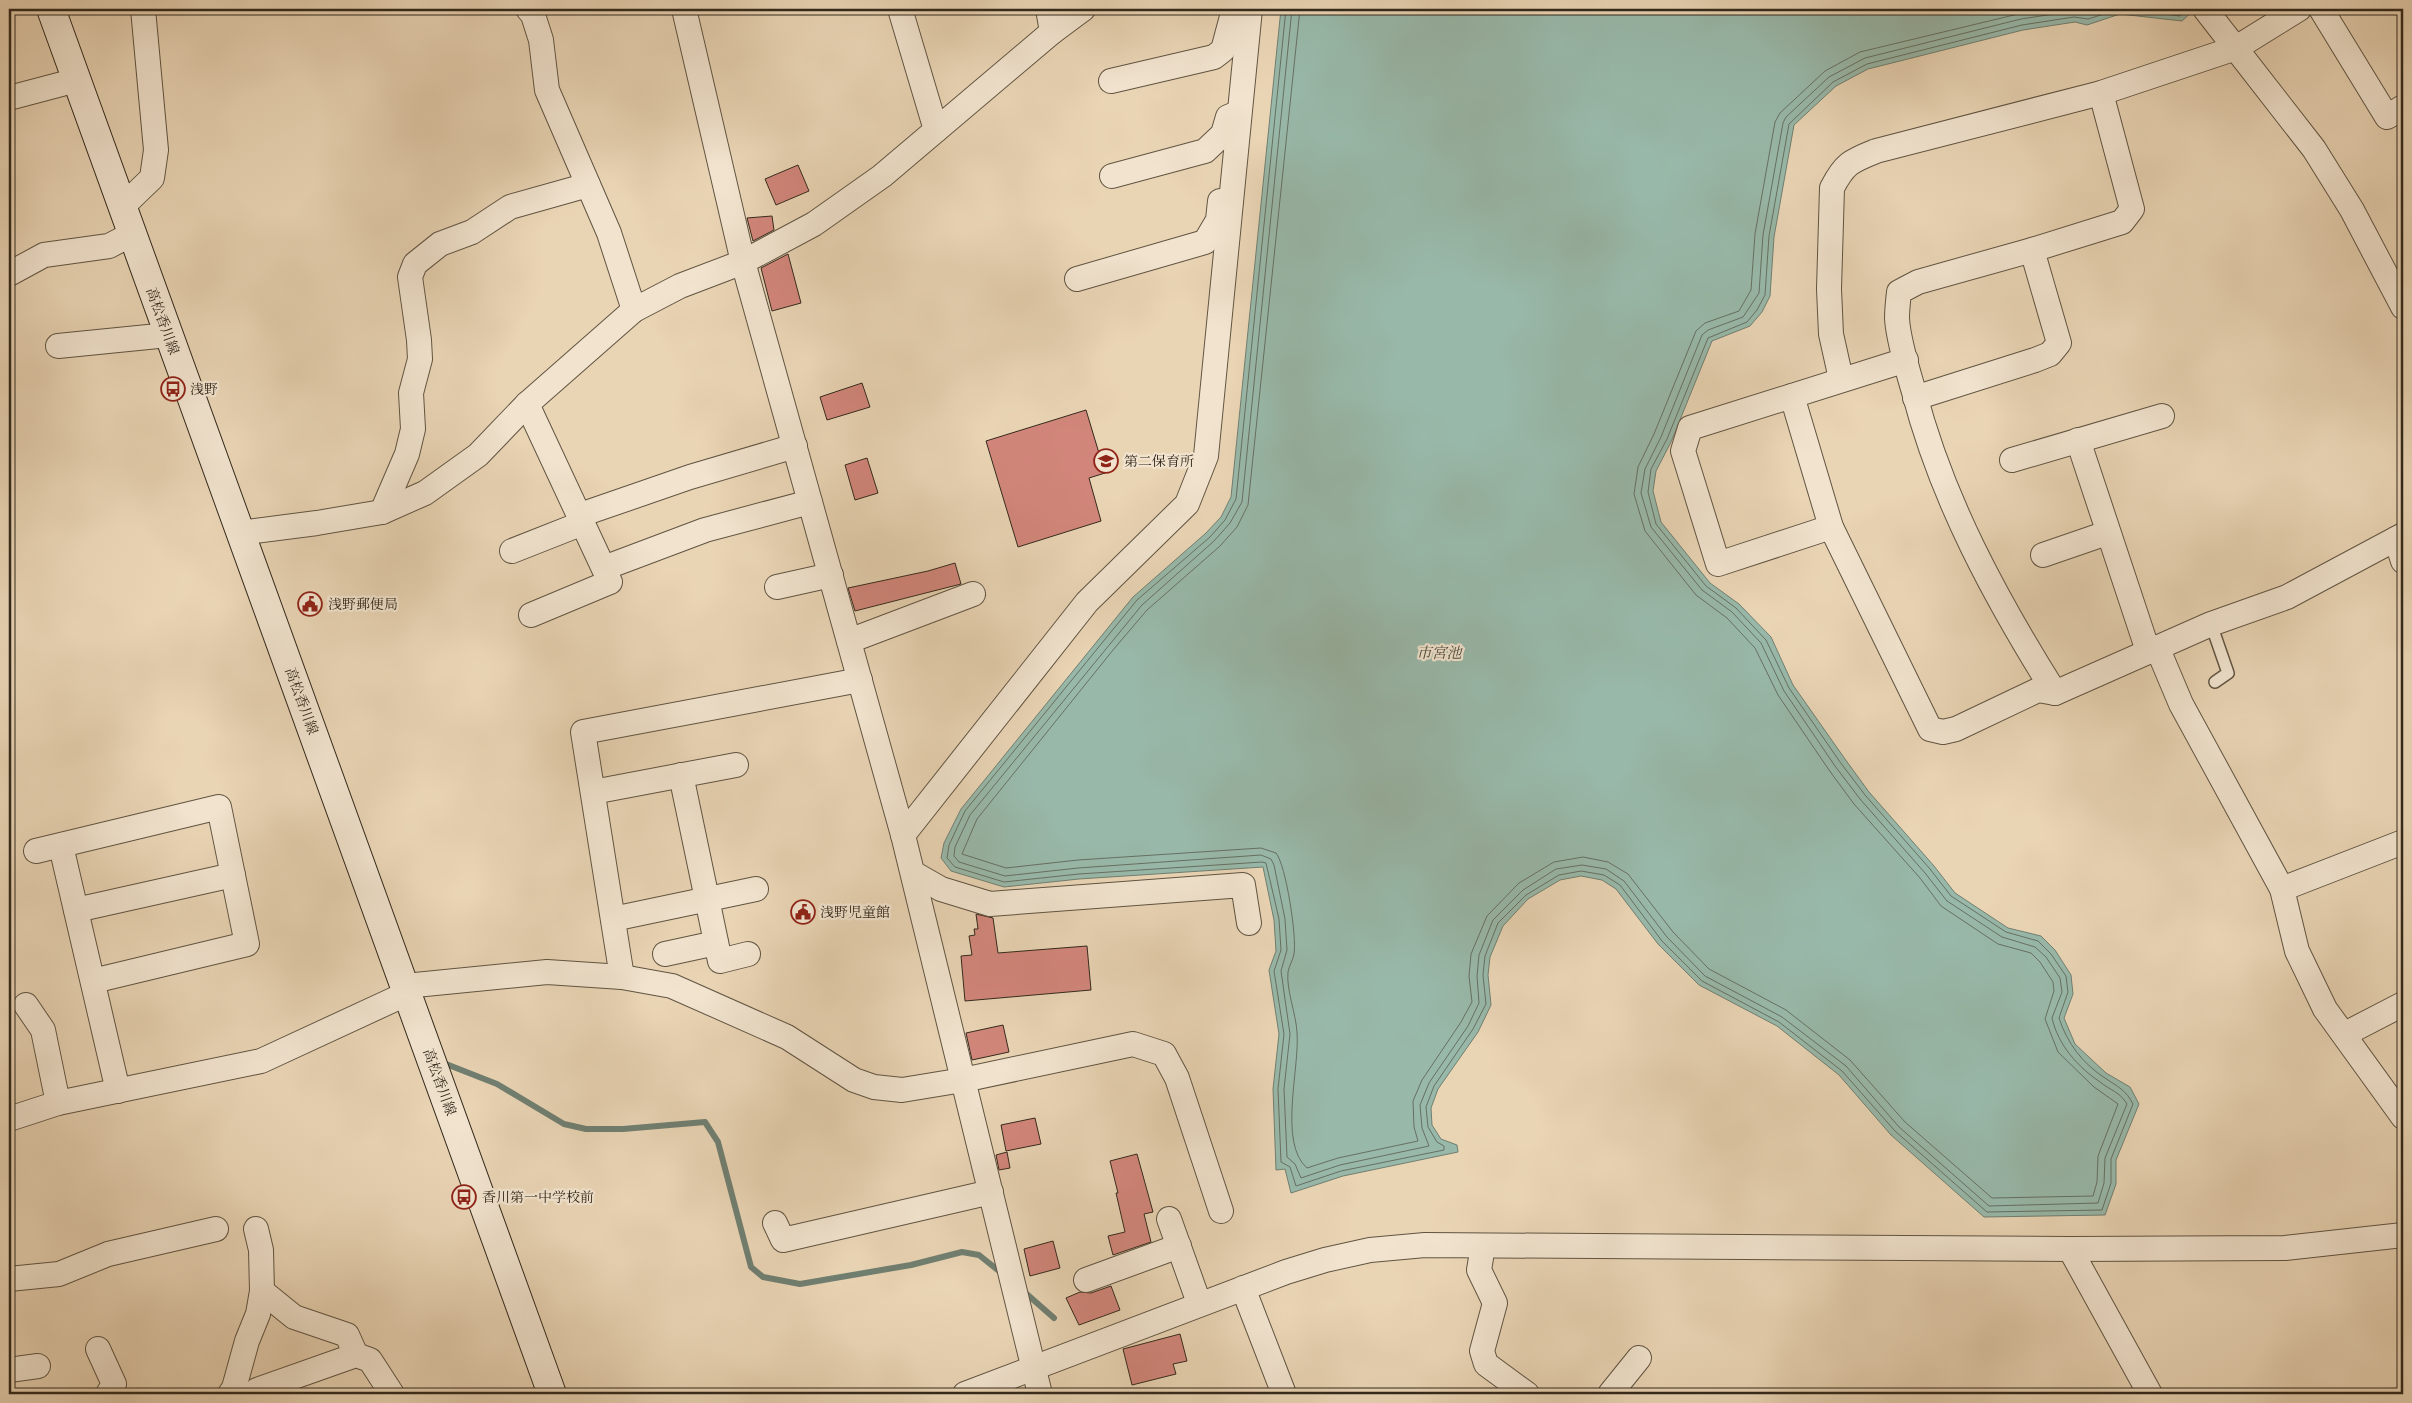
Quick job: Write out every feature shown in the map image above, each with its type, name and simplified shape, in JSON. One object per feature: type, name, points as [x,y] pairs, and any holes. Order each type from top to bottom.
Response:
[{"type":"main road","name":"高松香川線","points":[[51,9],[552,1394]]},
{"type":"street","points":[[122,207],[152,178],[156,150],[143,9]]},
{"type":"street","points":[[528,9],[533,15],[541,40],[547,90],[609,233],[634,310]]},
{"type":"street","points":[[684,9],[743,262],[904,835],[1040,1394]]},
{"type":"street","points":[[900,9],[936,130]]},
{"type":"street","points":[[1048,9],[1052,32]]},
{"type":"street","points":[[240,533],[382,512],[425,492],[478,455],[527,404],[634,310],[680,286],[743,262],[814,224],[882,176],[1052,32],[1083,9]]},
{"type":"street","points":[[1111,81],[1214,57],[1223,50],[1231,26],[1234,9]]},
{"type":"street","points":[[904,835],[1087,602],[1187,504],[1206,456],[1250,9]]},
{"type":"street","points":[[2205,9],[2314,149],[2352,210],[2403,307]]},
{"type":"street","points":[[1841,379],[1831,334],[1828,289],[1832,188],[1839,175],[1851,161],[1876,151],[2101,92],[2236,48],[2299,9]]},
{"type":"street","points":[[2321,9],[2387,117],[2403,107]]},
{"type":"street","points":[[9,98],[77,80]]},
{"type":"street","points":[[2055,694],[2024,644],[1957,515],[1930,450],[1915,398],[1897,320],[1899,292],[1918,282],[2122,222],[2132,209],[2101,92]]},
{"type":"street","points":[[1112,176],[1205,150],[1223,134],[1228,117],[1240,113]]},
{"type":"street","points":[[382,512],[407,454],[413,429],[411,393],[420,359],[410,277],[415,264],[440,244],[472,232],[510,207],[588,185]]},
{"type":"street","points":[[1077,279],[1205,242],[1218,220],[1220,199],[1232,195]]},
{"type":"street","points":[[9,274],[44,255],[109,246],[132,234]]},
{"type":"street","points":[[1915,398],[2035,360],[2050,354],[2059,343],[2032,250]]},
{"type":"street","points":[[58,346],[168,335]]},
{"type":"street","points":[[1831,527],[1718,564],[1683,451],[1690,428],[1906,360]]},
{"type":"street","points":[[1792,396],[1831,527],[1930,729],[1943,732],[1956,729],[2038,690],[2055,694],[2152,649],[2211,624],[2287,597],[2401,545]]},
{"type":"street","points":[[527,404],[610,582],[531,615]]},
{"type":"street","points":[[2012,460],[2162,416]]},
{"type":"street","points":[[2078,440],[2107,533],[2152,649],[2282,889],[2297,952],[2325,1009],[2345,1034],[2403,1117]]},
{"type":"street","points":[[512,551],[581,519],[690,477],[795,446]]},
{"type":"street","points":[[604,568],[705,530],[810,502]]},
{"type":"street","points":[[2042,555],[2107,533]]},
{"type":"street","points":[[778,587],[831,575]]},
{"type":"street","points":[[849,641],[973,594]]},
{"type":"street","points":[[622,977],[583,732],[860,680]]},
{"type":"street","points":[[593,792],[736,765]]},
{"type":"street","points":[[681,775],[720,961],[748,954]]},
{"type":"street","points":[[36,851],[219,807],[247,944],[92,981]]},
{"type":"street","points":[[2282,889],[2403,842]]},
{"type":"street","points":[[61,846],[118,1090]]},
{"type":"street","points":[[913,873],[941,889],[990,904],[1244,885],[1249,923]]},
{"type":"street","points":[[76,910],[233,875]]},
{"type":"street","points":[[613,918],[756,890]]},
{"type":"street","points":[[665,954],[716,943]]},
{"type":"street","points":[[9,1119],[58,1104],[118,1090],[261,1061],[406,990],[547,972],[622,977],[672,986],[787,1038],[854,1080],[874,1087],[902,1090],[963,1080],[1132,1044],[1164,1054],[1177,1078],[1221,1211]]},
{"type":"street","points":[[2345,1034],[2403,1004]]},
{"type":"street","points":[[26,1005],[43,1030],[58,1104]]},
{"type":"street","points":[[775,1223],[783,1240],[991,1192]]},
{"type":"street","points":[[1169,1219],[1199,1303]]},
{"type":"street","points":[[9,1280],[59,1274],[108,1254],[216,1229]]},
{"type":"street","points":[[230,1394],[234,1388],[247,1341],[258,1314],[262,1291],[261,1250],[256,1229]]},
{"type":"street","points":[[965,1394],[1034,1369],[1199,1303],[1325,1260],[1370,1250],[1424,1245],[2070,1249],[2285,1248],[2403,1235]]},
{"type":"street","points":[[1086,1280],[1179,1246]]},
{"type":"street","points":[[1483,1246],[1479,1270],[1495,1303],[1482,1351],[1486,1364],[1527,1394]]},
{"type":"street","points":[[2070,1249],[2150,1394]]},
{"type":"street","points":[[1243,1288],[1284,1394]]},
{"type":"street","points":[[262,1291],[294,1317],[347,1335],[356,1355]]},
{"type":"street","points":[[98,1349],[114,1384],[108,1394]]},
{"type":"street","points":[[257,1390],[356,1355],[370,1360],[392,1394]]},
{"type":"street","points":[[1610,1394],[1639,1358]]},
{"type":"street","points":[[9,1370],[38,1366]]},
{"type":"lane","points":[[2211,624],[2228,673],[2215,682]]},
{"type":"water","name":"市宮池","points":[[1281,9],[2190,9],[2193,11],[2182,21],[2120,14],[2087,25],[2075,22],[2023,30],[1868,69],[1836,86],[1794,125],[1774,237],[1770,296],[1762,312],[1750,326],[1712,341],[1671,442],[1656,471],[1653,491],[1661,522],[1710,583],[1739,604],[1771,637],[1793,685],[1845,759],[1869,792],[1934,866],[1955,893],[2008,928],[2041,936],[2055,950],[2071,975],[2073,994],[2064,1018],[2075,1044],[2106,1073],[2130,1087],[2139,1104],[2116,1160],[2116,1184],[2105,1215],[1984,1217],[1891,1135],[1839,1075],[1777,1026],[1699,985],[1658,944],[1616,889],[1602,880],[1581,876],[1560,880],[1528,899],[1503,926],[1490,957],[1488,975],[1491,1005],[1478,1032],[1438,1089],[1431,1108],[1432,1125],[1441,1139],[1457,1145],[1458,1152],[1343,1176],[1291,1193],[1285,1169],[1276,1170],[1273,1089],[1279,1034],[1269,970],[1276,951],[1274,920],[1263,867],[1079,879],[1004,887],[951,871],[941,858],[944,843],[961,809],[1133,597],[1206,533],[1221,517],[1231,497]]},
{"type":"building","points":[[798,165],[809,191],[776,205],[765,179]]},
{"type":"building","points":[[772,216],[774,230],[753,241],[747,218]]},
{"type":"building","points":[[788,254],[801,303],[772,311],[761,268]]},
{"type":"building","points":[[862,383],[870,407],[827,420],[820,397]]},
{"type":"building","points":[[1086,410],[1105,473],[1089,478],[1101,521],[1018,547],[986,441]]},
{"type":"building","points":[[867,458],[878,493],[855,500],[845,465]]},
{"type":"building","points":[[955,563],[961,584],[855,611],[848,588],[928,571]]},
{"type":"building","points":[[976,914],[993,918],[998,953],[1087,946],[1091,990],[965,1001],[961,956],[972,955],[969,936],[975,935],[974,929],[978,929]]},
{"type":"building","points":[[1003,1025],[1009,1052],[972,1060],[966,1033]]},
{"type":"building","points":[[1035,1118],[1041,1144],[1006,1151],[1001,1125]]},
{"type":"building","points":[[1007,1152],[1010,1168],[999,1170],[996,1155]]},
{"type":"building","points":[[1137,1154],[1153,1212],[1144,1214],[1151,1242],[1113,1255],[1108,1236],[1125,1232],[1110,1161]]},
{"type":"building","points":[[1053,1241],[1060,1268],[1030,1276],[1024,1249]]},
{"type":"building","points":[[1111,1286],[1120,1310],[1079,1325],[1066,1298],[1080,1292],[1091,1293]]},
{"type":"building","points":[[1180,1334],[1187,1361],[1173,1364],[1176,1374],[1132,1385],[1123,1349]]},
{"type":"waterway","points":[[446,1064],[497,1084],[564,1124],[586,1129],[623,1129],[705,1122],[718,1142],[751,1267],[763,1277],[800,1284],[911,1265],[962,1252],[979,1255],[1004,1275]]},
{"type":"waterway","points":[[1021,1289],[1054,1318]]},
{"type":"place","name":"浅野","points":[[173,389]]},
{"type":"place","name":"第二保育所","points":[[1106,461]]},
{"type":"place","name":"浅野郵便局","points":[[310,604]]},
{"type":"place","name":"浅野児童館","points":[[803,912]]},
{"type":"place","name":"香川第一中学校前","points":[[464,1197]]}]
